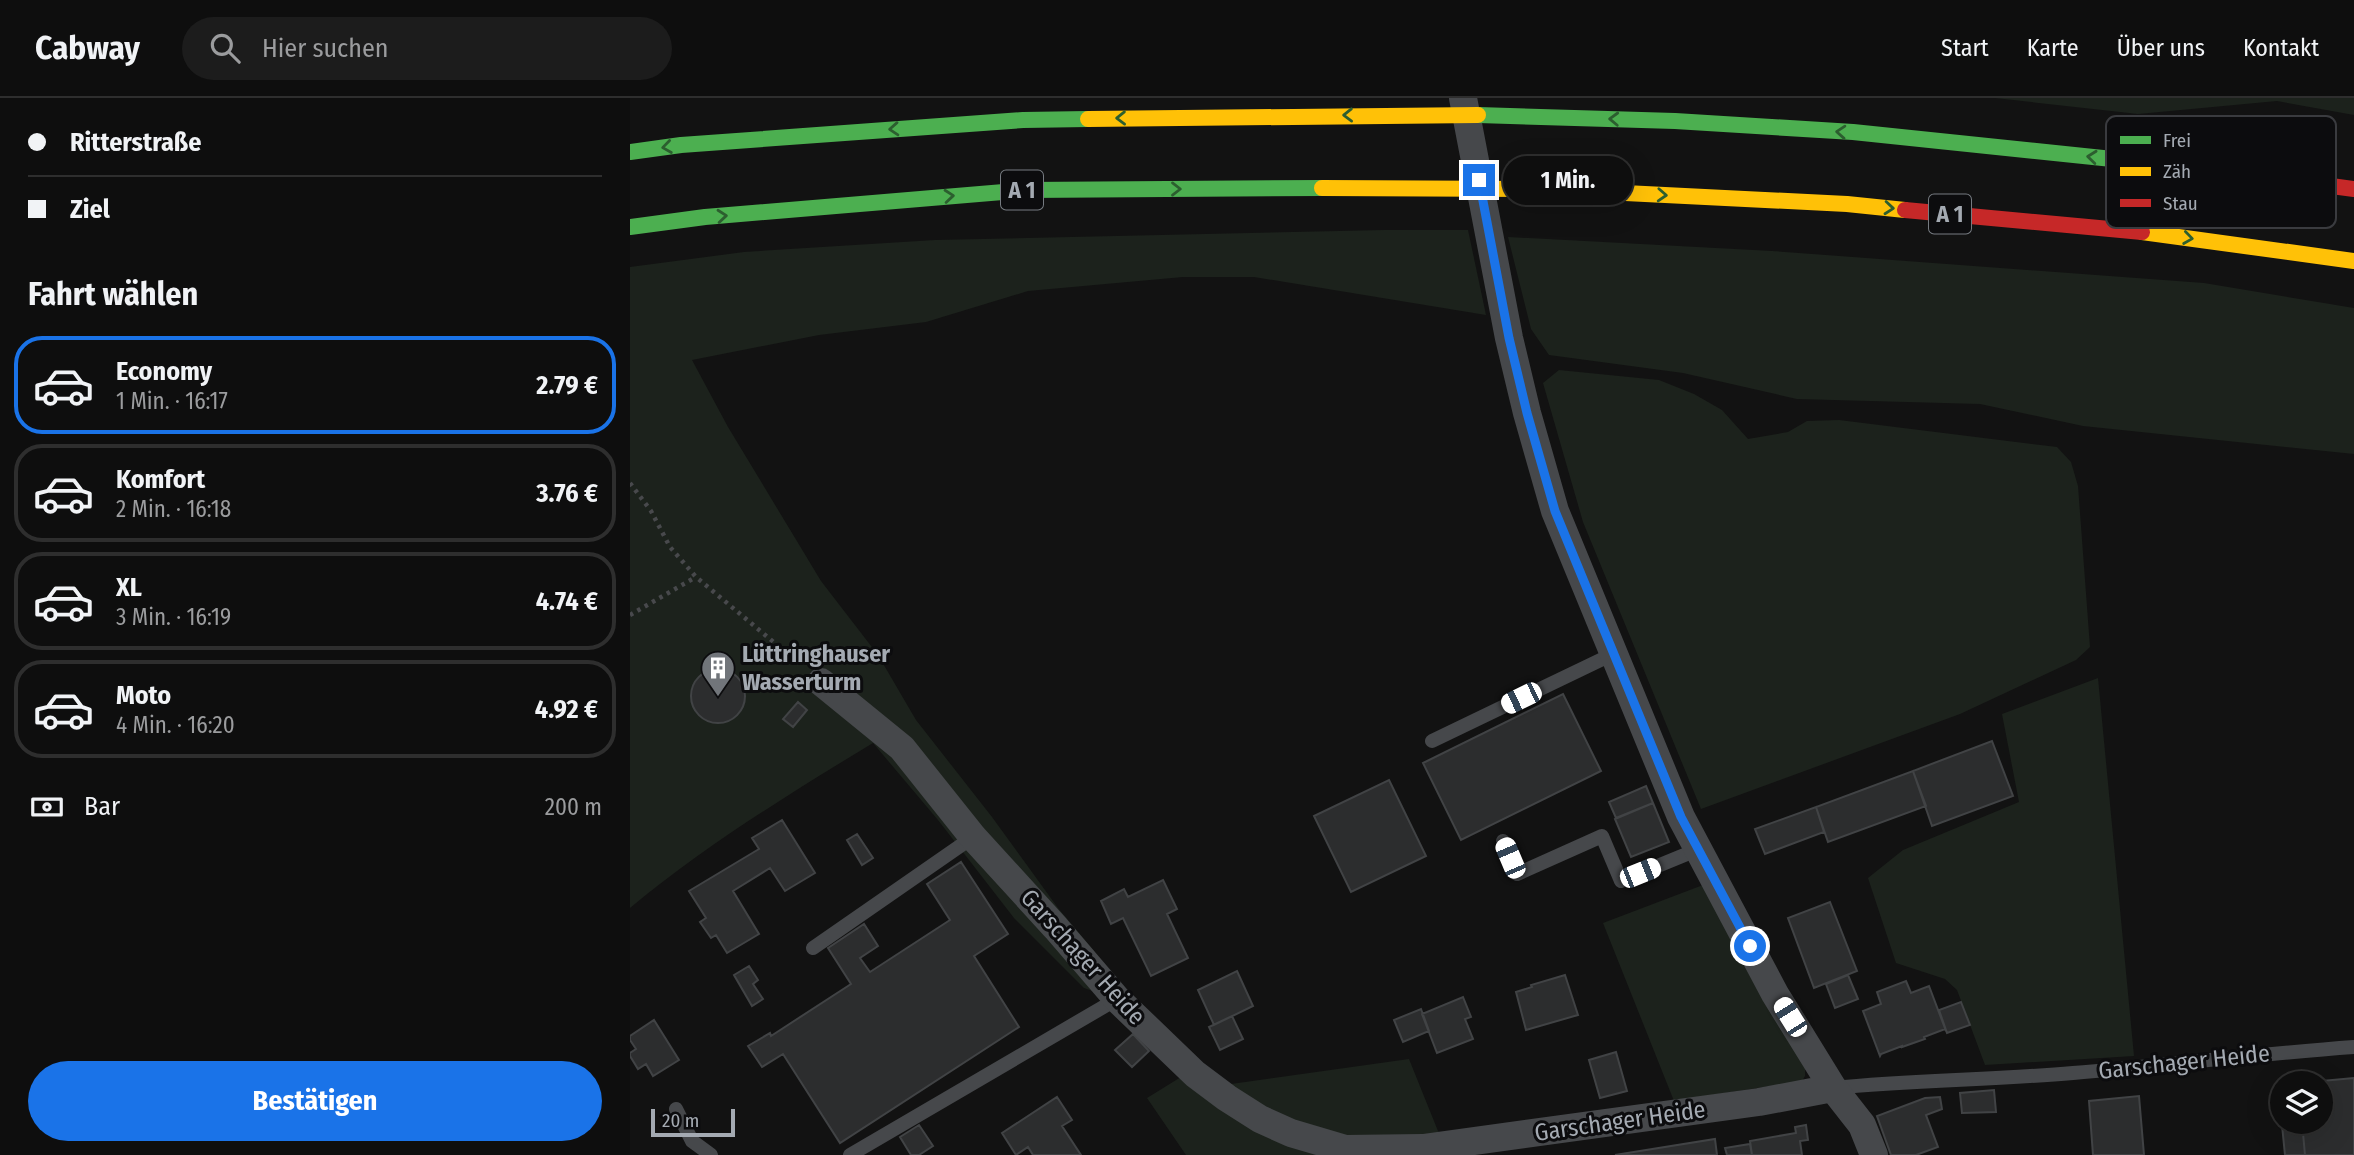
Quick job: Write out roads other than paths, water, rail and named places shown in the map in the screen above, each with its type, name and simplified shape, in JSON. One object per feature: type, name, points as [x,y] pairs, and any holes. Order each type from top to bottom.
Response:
[{"type":"highway","points":[[630,152],[681,145],[1023,120],[1416,114],[1675,121],[1853,132],[2106,158]]},
{"type":"highway","name":"A 1","points":[[630,227],[705,217],[1026,190],[1416,187],[1545,189],[1861,206],[2180,236],[2354,261]]},
{"type":"highway","points":[[2336,187],[2354,189]]},
{"type":"street","points":[[1463,98],[1509,338],[1555,511],[1681,817],[1775,994],[1833,1088],[1862,1125],[1874,1155]]},
{"type":"street","name":"Garschager Heide","points":[[821,682],[902,748],[973,837],[1117,999],[1195,1074],[1260,1119],[1291,1133],[1345,1149],[1423,1148],[1759,1102],[1833,1088]]},
{"type":"lane","points":[[1432,741],[1613,653]]},
{"type":"lane","points":[[1503,841],[1517,874],[1602,836],[1621,881],[1699,849]]},
{"type":"lane","points":[[813,948],[973,837]]},
{"type":"lane","points":[[850,1155],[1117,999]]},
{"type":"lane","name":"Garschager Heide","points":[[1833,1088],[2070,1073],[2354,1047]]},
{"type":"lane","points":[[676,1109],[692,1141],[711,1155]]},
{"type":"place","name":"Lüttringhauser Wasserturm","points":[[718,698]]}]
